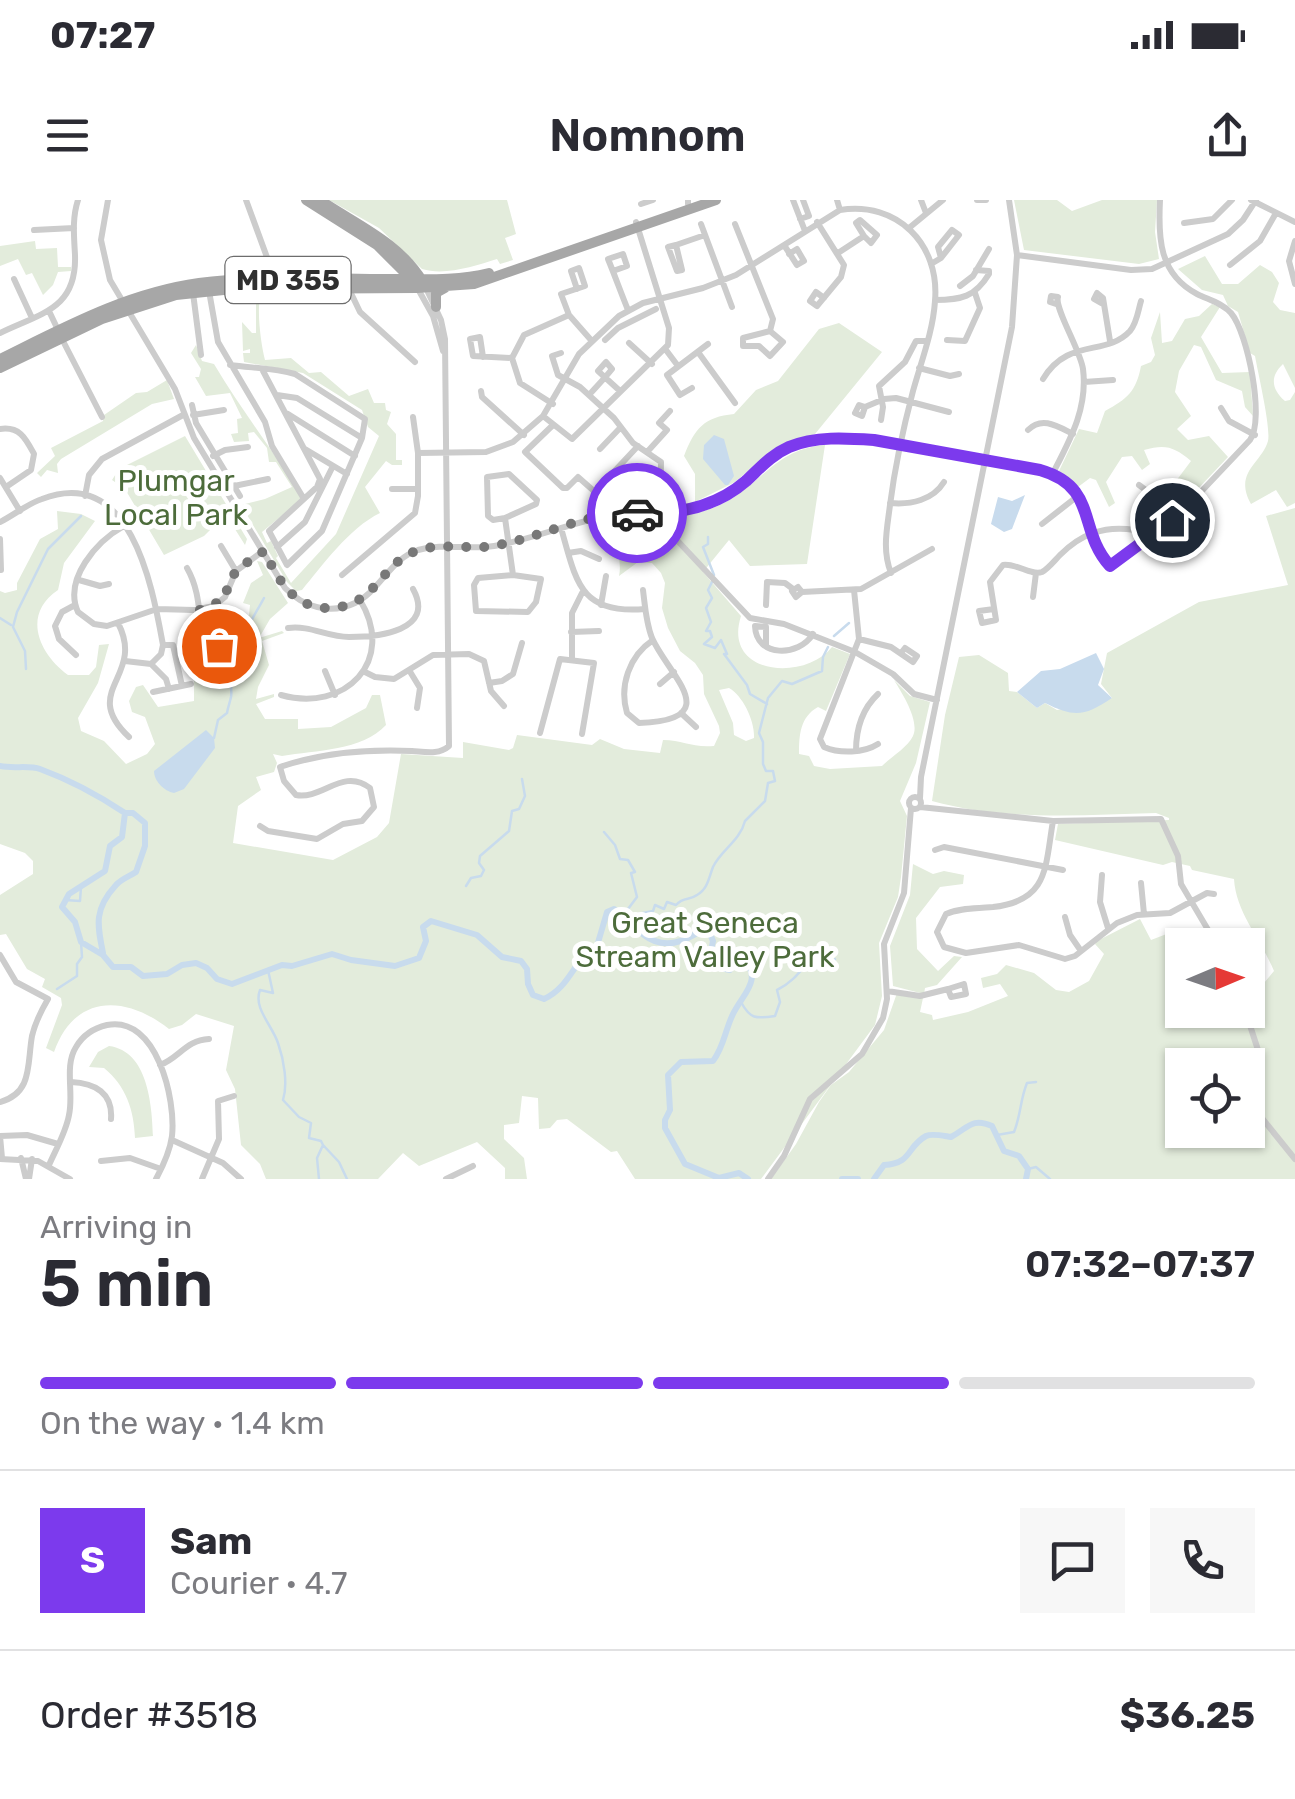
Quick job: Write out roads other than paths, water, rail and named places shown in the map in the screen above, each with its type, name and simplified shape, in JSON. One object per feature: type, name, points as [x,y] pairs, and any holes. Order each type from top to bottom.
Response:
[{"type":"main road","points":[[306,200],[377,245],[419,284]]},
{"type":"main road","points":[[320,200],[399,252],[419,284]]},
{"type":"main road","name":"MD 355","points":[[0,359],[125,305],[229,273],[276,284],[349,287],[419,284],[484,275],[716,200]]},
{"type":"main road","name":"MD 355","points":[[125,305],[208,290],[276,284],[391,280],[448,287],[501,276],[691,201]]},
{"type":"main road","points":[[262,280],[268,273],[268,261]]},
{"type":"main road","points":[[391,280],[399,273],[396,261]]},
{"type":"main road","points":[[436,306],[436,293],[448,287]]},
{"type":"main road","name":"MD 355","points":[[0,368],[60,334]]},
{"type":"street","points":[[0,333],[64,300],[74,282],[78,200]]},
{"type":"street","points":[[108,200],[102,225],[103,255],[110,280],[175,389],[183,415],[240,496]]},
{"type":"street","points":[[246,200],[276,284]]},
{"type":"street","points":[[642,204],[653,200]]},
{"type":"street","points":[[793,200],[805,231]]},
{"type":"street","points":[[800,219],[809,216],[803,200]]},
{"type":"street","points":[[837,200],[840,210]]},
{"type":"street","points":[[921,200],[926,212]]},
{"type":"street","points":[[909,228],[943,200]]},
{"type":"street","points":[[977,200],[986,200]]},
{"type":"street","points":[[768,1179],[814,1094],[857,1059],[871,1042],[884,1012],[884,944],[904,893],[909,832],[1012,328],[1016,255],[1009,200]]},
{"type":"street","points":[[192,405],[212,457],[286,588],[299,600],[327,609],[360,600],[406,556],[423,549],[482,547],[618,514],[660,514],[713,502],[732,492],[777,453],[805,442],[846,438],[1053,473],[1079,495],[1097,550],[1110,566],[1179,515],[1255,434],[1252,371],[1235,318],[1220,304],[1182,284],[1167,265],[1159,237],[1160,200]]},
{"type":"street","points":[[1184,223],[1214,219],[1232,200]]},
{"type":"street","points":[[1016,255],[1131,270],[1167,265],[1228,234],[1254,201],[1295,222]]},
{"type":"street","points":[[604,340],[628,310],[722,281],[840,210],[868,204],[909,228],[930,264],[936,300],[899,444],[884,548],[891,573]]},
{"type":"street","points":[[1230,265],[1260,240],[1276,213]]},
{"type":"street","points":[[817,222],[843,262],[843,273],[824,298]]},
{"type":"street","points":[[701,224],[732,308]]},
{"type":"street","points":[[734,224],[772,314],[770,330]]},
{"type":"street","points":[[543,416],[572,439],[666,350],[670,336],[637,225]]},
{"type":"street","points":[[34,230],[74,228]]},
{"type":"street","points":[[676,245],[705,235]]},
{"type":"street","points":[[838,253],[864,236]]},
{"type":"street","points":[[1295,240],[1289,261],[1295,284]]},
{"type":"street","points":[[784,245],[790,254]]},
{"type":"street","points":[[960,286],[989,249]]},
{"type":"street","points":[[930,264],[941,258]]},
{"type":"street","points":[[612,270],[628,310]]},
{"type":"street","points":[[936,300],[954,300],[975,293],[989,274],[976,270]]},
{"type":"street","points":[[14,279],[32,318]]},
{"type":"street","points":[[260,826],[268,831],[317,839],[343,824],[362,821],[374,807],[370,788],[356,781],[334,783],[314,795],[299,796],[289,790],[280,767],[350,752],[440,752],[449,746],[445,339],[436,306],[419,284]]},
{"type":"street","points":[[419,284],[436,326],[445,369]]},
{"type":"street","points":[[349,287],[352,302],[360,312],[415,362]]},
{"type":"street","points":[[577,288],[560,294],[569,315],[591,340]]},
{"type":"street","points":[[208,290],[214,331],[265,422],[272,446],[304,499]]},
{"type":"street","points":[[193,293],[201,355]]},
{"type":"street","points":[[948,340],[965,341],[980,308],[975,293]]},
{"type":"street","points":[[1042,379],[1057,359],[1110,342],[1130,330],[1142,301]]},
{"type":"street","points":[[1101,303],[1110,342]]},
{"type":"street","points":[[1053,473],[1082,408],[1084,382],[1079,350],[1056,304]]},
{"type":"street","points":[[418,453],[496,450],[524,435],[553,404],[591,340],[615,325],[656,309]]},
{"type":"street","points":[[49,310],[102,417]]},
{"type":"street","points":[[553,404],[520,383],[512,358],[524,335],[569,315]]},
{"type":"street","points":[[770,330],[783,342],[770,356],[759,346],[742,346],[743,338],[770,330]]},
{"type":"street","points":[[881,420],[878,391],[882,381],[905,362],[916,342],[927,340]]},
{"type":"street","points":[[629,342],[652,364]]},
{"type":"street","points":[[692,388],[680,395],[666,377],[708,344]]},
{"type":"street","points":[[666,350],[678,366]]},
{"type":"street","points":[[698,352],[735,403]]},
{"type":"street","points":[[561,353],[552,356],[558,375],[589,395],[662,466],[660,514]]},
{"type":"street","points":[[483,357],[512,358]]},
{"type":"street","points":[[230,365],[288,372],[363,416],[366,423],[322,531],[288,565],[270,531],[320,481],[262,369]]},
{"type":"street","points":[[920,368],[950,376],[959,374]]},
{"type":"street","points":[[589,395],[605,378],[620,391]]},
{"type":"street","points":[[1084,382],[1112,380]]},
{"type":"street","points":[[482,391],[482,396],[524,435]]},
{"type":"street","points":[[277,395],[297,398],[362,438]]},
{"type":"street","points":[[866,407],[888,398],[949,412]]},
{"type":"street","points":[[1221,408],[1228,421],[1255,434]]},
{"type":"street","points":[[193,414],[224,410]]},
{"type":"street","points":[[648,451],[667,430],[659,423],[670,411]]},
{"type":"street","points":[[287,414],[355,456]]},
{"type":"street","points":[[84,496],[89,476],[102,459],[183,415]]},
{"type":"street","points":[[342,575],[412,517],[418,488],[413,416]]},
{"type":"street","points":[[1028,430],[1036,423],[1047,422],[1073,434]]},
{"type":"street","points":[[552,425],[526,452],[565,489],[578,477],[595,492],[638,446]]},
{"type":"street","points":[[0,429],[12,428],[23,434],[34,454],[31,470],[6,487]]},
{"type":"street","points":[[600,449],[620,428]]},
{"type":"street","points":[[212,457],[248,447]]},
{"type":"street","points":[[304,448],[347,474]]},
{"type":"street","points":[[277,547],[305,522],[333,466]]},
{"type":"street","points":[[509,474],[536,500],[529,509],[505,518],[493,520],[488,516],[486,477],[509,474]]},
{"type":"street","points":[[0,478],[20,511]]},
{"type":"street","points":[[234,486],[268,479]]},
{"type":"street","points":[[890,503],[917,502],[944,482]]},
{"type":"street","points":[[1139,484],[1179,515]]},
{"type":"street","points":[[392,489],[418,488]]},
{"type":"street","points":[[1042,524],[1079,495]]},
{"type":"street","points":[[0,522],[48,497],[84,496],[104,502],[144,560],[163,645],[161,654],[150,664]]},
{"type":"street","points":[[505,518],[513,575]]},
{"type":"street","points":[[591,520],[600,531],[612,536],[674,537],[750,618],[812,634],[855,652],[893,674],[914,694],[937,700]]},
{"type":"street","points":[[124,526],[94,546],[79,580],[75,605],[83,618],[94,624],[107,626],[157,609],[200,609],[222,601],[236,570],[264,551]]},
{"type":"street","points":[[561,528],[582,593],[601,605],[645,609]]},
{"type":"street","points":[[994,609],[989,585],[996,569],[1016,564],[1036,573],[1045,570],[1079,537],[1112,529],[1134,530]]},
{"type":"street","points":[[0,538],[1,570]]},
{"type":"street","points":[[222,546],[236,570]]},
{"type":"street","points":[[766,605],[767,582],[785,583],[798,590],[854,590],[932,550]]},
{"type":"street","points":[[568,553],[581,551],[599,559]]},
{"type":"street","points":[[187,568],[196,584],[205,649]]},
{"type":"street","points":[[1033,597],[1036,573]]},
{"type":"street","points":[[513,575],[541,580],[534,606],[526,612],[476,611],[474,585],[478,578],[513,575]]},
{"type":"street","points":[[601,605],[606,576]]},
{"type":"street","points":[[79,580],[100,586],[108,584]]},
{"type":"street","points":[[288,628],[310,627],[346,637],[406,628],[415,621],[418,600],[413,589]]},
{"type":"street","points":[[643,590],[653,640],[684,688],[681,713],[670,721],[639,723],[627,714],[624,692],[631,663],[640,648],[653,640]]},
{"type":"street","points":[[854,590],[860,639],[820,736],[827,749],[869,750],[878,744]]},
{"type":"street","points":[[572,658],[574,606],[582,593]]},
{"type":"street","points":[[281,694],[309,700],[335,695],[351,686],[371,653],[369,617],[360,600]]},
{"type":"street","points":[[75,605],[62,612],[55,626],[59,639],[76,656]]},
{"type":"street","points":[[118,623],[127,642],[108,706],[112,720],[129,737]]},
{"type":"street","points":[[571,632],[599,632]]},
{"type":"street","points":[[766,646],[775,652],[787,652],[809,641],[812,634]]},
{"type":"street","points":[[860,639],[901,653]]},
{"type":"street","points":[[489,683],[502,682],[514,674],[522,643]]},
{"type":"street","points":[[163,645],[173,645],[182,686]]},
{"type":"street","points":[[195,652],[219,646]]},
{"type":"street","points":[[363,671],[384,680],[398,678],[432,655],[481,658],[495,698],[504,706]]},
{"type":"street","points":[[540,733],[560,659],[572,658],[594,663],[582,734]]},
{"type":"street","points":[[124,662],[150,664],[166,679],[169,689]]},
{"type":"street","points":[[409,670],[420,688],[418,708]]},
{"type":"street","points":[[324,672],[335,695]]},
{"type":"street","points":[[660,684],[674,672]]},
{"type":"street","points":[[153,692],[191,684]]},
{"type":"street","points":[[856,751],[857,731],[869,702],[878,694]]},
{"type":"street","points":[[681,713],[696,727]]},
{"type":"street","points":[[921,777],[924,798],[932,805]]},
{"type":"street","points":[[917,803],[954,810]]},
{"type":"street","points":[[917,803],[1053,821],[1161,820],[1174,842],[1181,884],[1207,928]]},
{"type":"street","points":[[1053,821],[1037,888],[1026,899],[1010,905],[946,914],[938,925],[938,939],[948,949],[966,953],[1019,945],[1064,959],[1081,951],[1108,928],[1144,914],[1170,913],[1208,893],[1214,894]]},
{"type":"street","points":[[935,850],[944,847],[1063,870]]},
{"type":"street","points":[[1102,875],[1100,902],[1108,928]]},
{"type":"street","points":[[1142,884],[1144,914]]},
{"type":"street","points":[[1065,917],[1070,935],[1081,951]]},
{"type":"street","points":[[0,955],[16,982],[48,999],[33,1034],[25,1086],[16,1097],[0,1102]]},
{"type":"street","points":[[887,992],[920,996],[948,989]]},
{"type":"street","points":[[50,1164],[69,1116],[72,1054],[90,1031],[106,1025],[128,1027],[143,1036],[160,1065],[171,1100],[172,1140],[156,1179]]},
{"type":"street","points":[[1251,1028],[1258,1050],[1261,1117],[1295,1158]]},
{"type":"street","points":[[160,1065],[172,1060],[189,1043],[209,1039]]},
{"type":"street","points":[[72,1082],[93,1085],[102,1091],[110,1104],[110,1119]]},
{"type":"street","points":[[202,1179],[220,1134],[218,1100],[234,1096]]},
{"type":"street","points":[[58,1144],[27,1136],[0,1136],[1,1158],[50,1164],[70,1179]]},
{"type":"street","points":[[172,1140],[232,1168],[242,1179]]},
{"type":"street","points":[[22,1158],[27,1179]]},
{"type":"street","points":[[102,1161],[130,1158],[162,1169]]},
{"type":"street","points":[[27,1179],[32,1159]]},
{"type":"street","points":[[446,1179],[473,1166]]},
{"type":"water","points":[[714,435],[724,439],[734,476],[728,485],[703,459],[704,445]]},
{"type":"water","points":[[1025,495],[1012,529],[1004,532],[991,524],[998,497],[1012,501]]},
{"type":"water","points":[[1096,653],[1104,669],[1098,685],[1112,698],[1094,708],[1072,713],[1045,703],[1037,708],[1017,692],[1041,671],[1060,669]]},
{"type":"water","points":[[206,730],[214,738],[215,748],[184,789],[174,793],[163,788],[154,771]]},
{"type":"waterway","points":[[26,669],[25,651],[13,627],[17,612],[48,549],[81,516]]},
{"type":"waterway","points":[[708,537],[708,544],[703,547],[714,575]]},
{"type":"waterway","points":[[712,582],[708,590],[712,598],[706,608],[711,622],[706,631],[712,637],[704,644],[715,648],[721,640],[724,654],[750,694],[767,704]]},
{"type":"waterway","points":[[214,738],[218,720],[227,713],[231,697],[231,657],[242,646],[264,598]]},
{"type":"waterway","points":[[0,618],[11,625]]},
{"type":"waterway","points":[[834,636],[849,623]]},
{"type":"waterway","points":[[628,916],[653,911],[655,905],[664,909],[667,902],[676,905],[704,890],[716,861],[765,801],[768,783],[775,781],[773,771],[766,771],[763,764],[759,733],[768,698],[782,681],[792,684],[822,671],[828,647]]},
{"type":"waterway","points":[[0,766],[40,769],[84,788],[125,813],[122,837],[110,846],[105,871],[69,894],[62,907],[75,922],[81,942],[103,955],[113,967],[131,967],[143,976],[167,974],[182,965],[196,963],[217,979],[232,984],[282,965],[292,966],[332,954],[395,966],[419,958],[426,941],[423,927],[431,921],[477,935],[502,957],[521,961],[533,995],[544,999],[561,987],[583,957],[597,946],[607,912],[614,909],[644,935],[660,942],[675,942],[708,929],[713,941],[711,951],[722,960],[720,968],[730,970],[732,959],[741,957],[752,979],[713,1061],[681,1062],[668,1075],[670,1110],[665,1128],[685,1164],[719,1178],[739,1173],[748,1179]]},
{"type":"waterway","points":[[466,886],[484,870],[480,856],[509,831],[512,811],[519,809],[525,796],[522,779]]},
{"type":"waterway","points":[[103,953],[101,909],[116,885],[136,872],[145,846],[145,823],[133,813],[125,813]]},
{"type":"waterway","points":[[604,832],[620,859],[628,860],[635,872],[631,873],[637,897],[625,913]]},
{"type":"waterway","points":[[65,900],[80,901],[81,887]]},
{"type":"waterway","points":[[57,989],[77,976],[81,942]]},
{"type":"waterway","points":[[741,1002],[754,1016],[775,1016],[780,1002],[777,990],[794,978],[817,952],[831,966],[835,959]]},
{"type":"waterway","points":[[268,970],[273,993],[260,990],[259,1003],[282,1057],[283,1100],[311,1123],[309,1138],[323,1145],[317,1158],[319,1179]]},
{"type":"waterway","points":[[997,1135],[1014,1132],[1027,1083],[1036,1082]]},
{"type":"waterway","points":[[874,1179],[884,1165],[905,1158],[926,1136],[951,1137],[980,1123],[992,1126],[1004,1151],[1019,1156],[1028,1169],[1026,1179]]},
{"type":"waterway","points":[[323,1145],[339,1162],[347,1179]]},
{"type":"waterway","points":[[1028,1169],[1036,1167],[1050,1179]]},
{"type":"waterway","points":[[842,1179],[858,1179]]},
{"type":"park label","name":"Plumgar Local Park","points":[[176,498]]},
{"type":"park label","name":"Great Seneca Stream Valley Park","points":[[705,940]]}]
